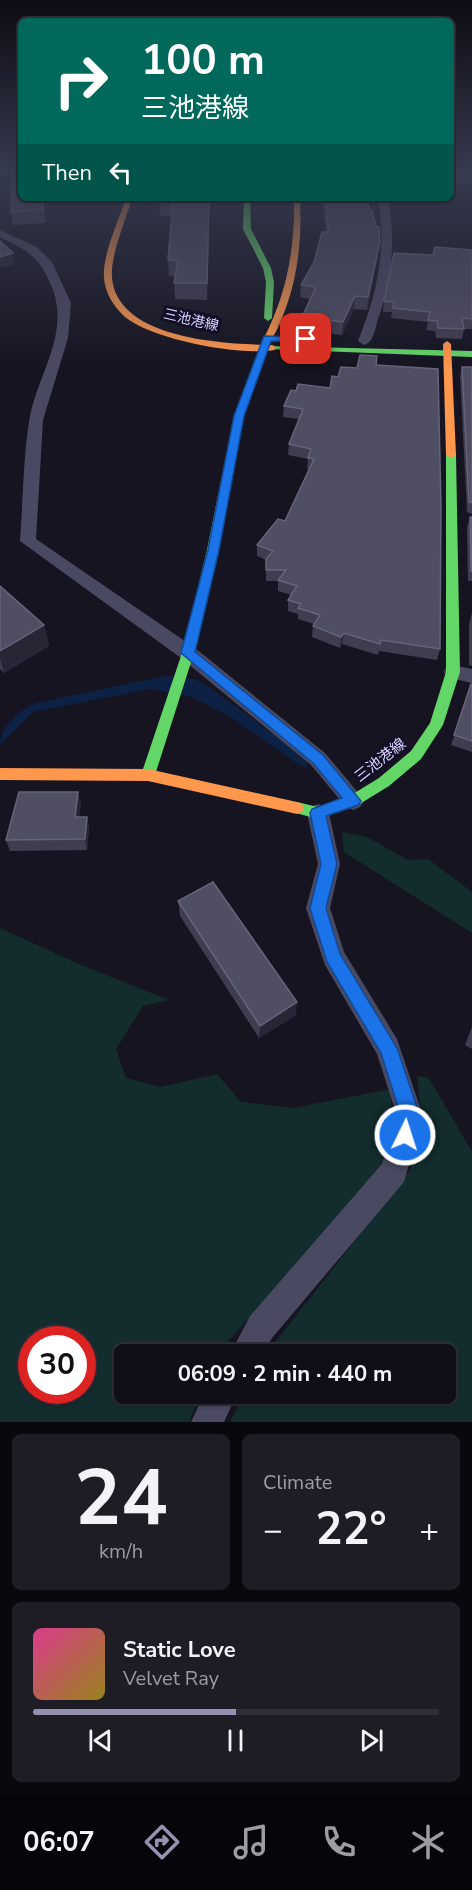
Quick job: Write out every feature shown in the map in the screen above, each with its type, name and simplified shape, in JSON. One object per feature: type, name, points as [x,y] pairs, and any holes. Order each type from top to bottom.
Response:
[{"type":"main road","name":"三池港線","points":[[119,235],[108,276],[109,288],[126,312],[140,323],[164,333],[217,344],[364,342],[447,349],[472,354]]},
{"type":"main road","points":[[250,235],[267,268],[270,282],[266,343]]},
{"type":"main road","points":[[148,775],[188,653],[213,550],[239,416],[266,343],[282,317],[296,258],[298,235]]},
{"type":"main road","name":"三池港線","points":[[131,298],[149,314],[174,326],[266,343],[447,349],[472,345]]},
{"type":"main road","name":"三池港線","points":[[318,813],[353,801],[384,782],[416,755],[436,725],[453,672],[453,518],[447,349]]},
{"type":"main road","points":[[0,774],[148,775],[318,813]]},
{"type":"street","points":[[5,235],[33,249],[48,264],[65,303],[62,338],[36,420],[28,541],[188,653],[318,759],[353,801]]},
{"type":"street","points":[[364,342],[380,302],[386,265],[387,235]]},
{"type":"street","points":[[453,518],[472,520]]},
{"type":"street","points":[[453,672],[472,676]]},
{"type":"street","points":[[251,1344],[261,1327],[394,1172],[410,1116],[388,1048],[333,957],[318,908],[329,864],[318,813]]},
{"type":"street","points":[[207,1422],[216,1404]]},
{"type":"green space","points":[[342,832],[367,837],[408,860],[428,859],[472,892],[472,933],[344,852]]},
{"type":"green space","points":[[0,928],[81,965],[169,1000],[143,1006],[116,1049],[126,1078],[161,1087],[217,1074],[241,1102],[293,1108],[391,1089],[392,1131],[381,1167],[226,1344],[114,1344],[114,1404],[197,1404],[189,1422],[0,1422]]},
{"type":"green space","points":[[417,1076],[429,1078],[472,1152],[472,1422],[230,1422],[240,1404],[456,1404],[456,1344],[274,1344],[410,1170],[416,1146],[420,1100]]},
{"type":"water","points":[[166,676],[194,679],[205,684],[304,757],[308,768],[298,764],[232,718],[192,697],[151,689],[33,712],[0,745],[7,725],[23,710],[35,703]]},
{"type":"building","points":[[170,235],[208,235],[207,283],[174,283],[178,260],[168,260]]},
{"type":"building","points":[[321,235],[380,235],[368,297],[355,296],[343,322],[302,317],[316,287],[301,285],[314,262]]},
{"type":"building","points":[[0,241],[13,253],[0,257]]},
{"type":"building","points":[[435,247],[472,250],[472,319],[462,318],[464,329],[438,328],[437,321],[428,320],[430,312],[393,308],[394,302],[384,301],[394,253],[433,255]]},
{"type":"building","points":[[360,355],[377,356],[376,365],[438,369],[441,507],[440,649],[381,640],[380,644],[344,633],[341,637],[313,626],[320,615],[298,608],[301,604],[288,600],[297,586],[278,580],[286,570],[266,570],[266,559],[273,551],[257,545],[278,519],[285,521],[314,459],[308,458],[311,449],[289,444],[303,409],[284,406],[291,390],[296,391],[298,384],[330,388],[332,376],[338,377],[341,367],[357,368]]},
{"type":"building","points":[[462,367],[472,367],[472,503],[469,502]]},
{"type":"building","points":[[470,517],[472,517],[472,571],[471,571]]},
{"type":"building","points":[[0,586],[44,625],[0,651]]},
{"type":"building","points":[[472,684],[472,741],[454,735]]},
{"type":"building","points":[[19,792],[78,792],[75,817],[87,817],[85,839],[6,840]]},
{"type":"building","points":[[213,882],[297,1002],[260,1026],[178,901]]},
{"type":"traffic: fast","points":[[250,235],[267,268],[270,282],[268,318]]},
{"type":"traffic: fast","points":[[148,775],[188,653],[213,550],[239,416],[268,338]]},
{"type":"traffic: fast","points":[[272,348],[472,354]]},
{"type":"traffic: fast","points":[[297,808],[318,813],[353,801],[384,782],[416,755],[436,725],[453,672],[451,455]]},
{"type":"traffic: slow","points":[[118,235],[108,278],[114,299],[128,315],[149,328],[174,336],[228,346],[272,348]]},
{"type":"traffic: slow","points":[[268,338],[284,305],[289,288],[297,235]]},
{"type":"traffic: slow","points":[[447,344],[451,455]]},
{"type":"traffic: slow","points":[[0,774],[148,775],[297,808]]},
{"type":"route","points":[[306,339],[267,338],[239,416],[213,550],[188,653],[318,759],[353,801],[318,813],[329,864],[318,908],[333,957],[388,1048],[410,1116],[405,1135]]}]
